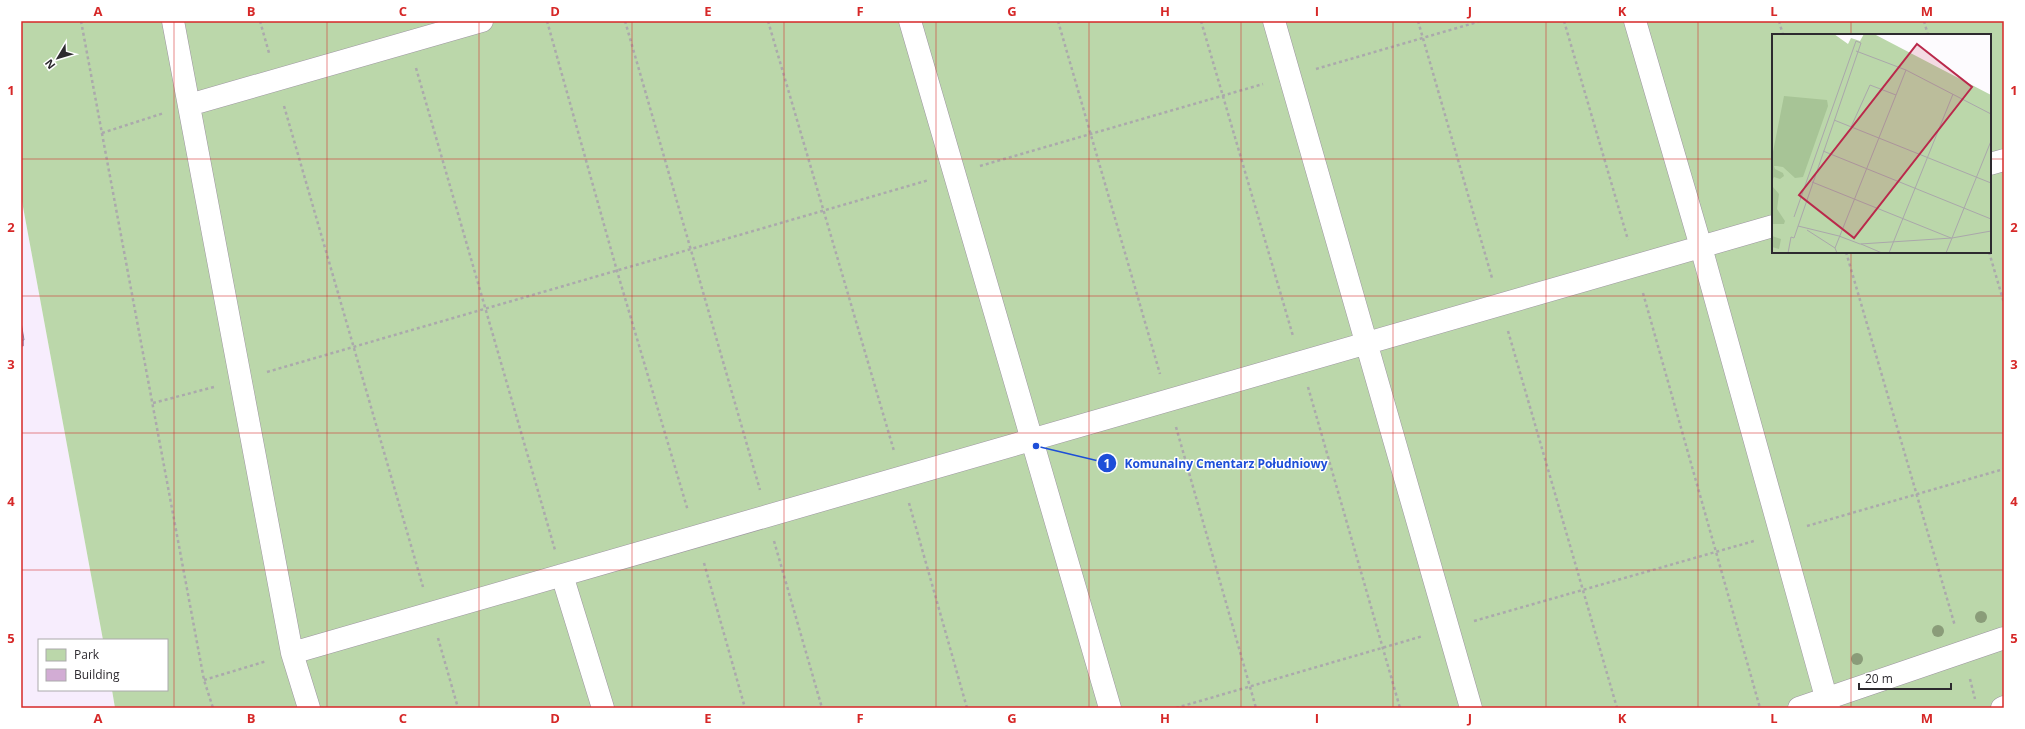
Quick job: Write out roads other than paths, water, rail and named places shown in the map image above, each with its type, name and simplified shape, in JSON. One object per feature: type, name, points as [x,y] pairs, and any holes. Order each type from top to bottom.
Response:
[{"type":"street","points":[[173,21],[292,653],[309,708]]},
{"type":"street","points":[[189,105],[482,21]]},
{"type":"street","points":[[910,21],[1110,708]]},
{"type":"street","points":[[1274,21],[1471,708]]},
{"type":"street","points":[[1635,21],[1701,247],[1828,703]]},
{"type":"street","points":[[1991,164],[2004,160]]},
{"type":"street","points":[[292,653],[1366,342],[1772,226]]},
{"type":"street","points":[[562,575],[603,708]]},
{"type":"street","points":[[1799,708],[1828,703],[2004,638]]},
{"type":"place","name":"Komunalny Cmentarz Południowy","points":[[1036,446]]}]
